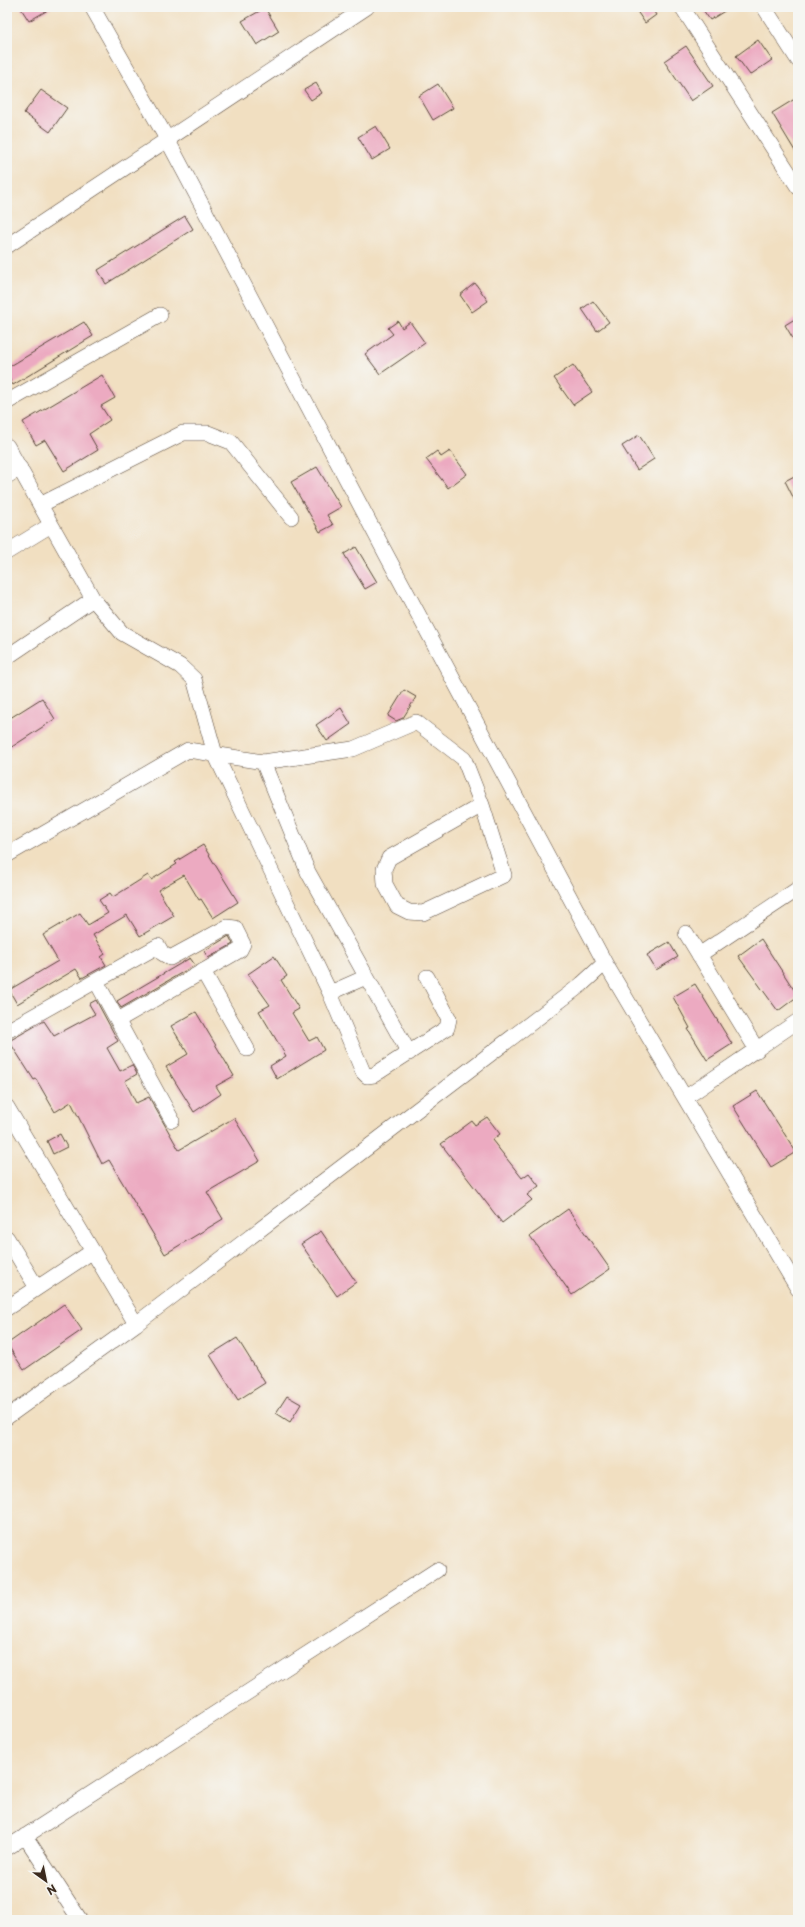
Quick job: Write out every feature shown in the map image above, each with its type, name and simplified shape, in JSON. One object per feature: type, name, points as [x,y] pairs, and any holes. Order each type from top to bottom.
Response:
[{"type":"street","points":[[92,7],[167,139],[386,554],[605,962],[798,1289]]},
{"type":"street","points":[[7,246],[366,7]]},
{"type":"street","points":[[682,7],[798,187]]},
{"type":"street","points":[[764,7],[798,60]]},
{"type":"street","points":[[7,402],[160,315]]},
{"type":"street","points":[[40,505],[183,433],[208,433],[231,442],[291,517]]},
{"type":"street","points":[[7,446],[13,472],[40,505],[93,599],[122,633],[180,666],[194,679],[215,754],[330,993],[363,1072],[368,1076],[374,1076],[447,1028],[449,1019],[427,977]]},
{"type":"street","points":[[7,552],[51,524]]},
{"type":"street","points":[[7,657],[93,599]]},
{"type":"street","points":[[7,855],[188,750],[263,762],[353,749],[416,722],[464,759],[482,804],[504,875],[422,913],[409,912],[397,906],[385,884],[384,869],[389,858],[482,804]]},
{"type":"street","points":[[263,762],[308,872],[409,1053]]},
{"type":"street","points":[[699,955],[798,889]]},
{"type":"street","points":[[7,1031],[158,946],[162,953],[170,958],[227,927],[235,928],[243,944],[240,950],[118,1020]]},
{"type":"street","points":[[686,933],[757,1050]]},
{"type":"street","points":[[9,1411],[136,1324],[582,984],[605,962]]},
{"type":"street","points":[[203,971],[247,1049]]},
{"type":"street","points":[[330,993],[366,977]]},
{"type":"street","points":[[96,981],[172,1120]]},
{"type":"street","points":[[685,1098],[798,1021]]},
{"type":"street","points":[[7,1107],[136,1324]]},
{"type":"street","points":[[7,1238],[36,1288]]},
{"type":"street","points":[[7,1308],[93,1251]]},
{"type":"street","points":[[7,1848],[437,1570]]},
{"type":"street","points":[[25,1836],[80,1920]]},
{"type":"building","points":[[20,7],[53,7],[29,21]]},
{"type":"building","points":[[634,7],[651,7],[656,15],[645,23]]},
{"type":"building","points":[[701,7],[731,7],[710,20]]},
{"type":"building","points":[[265,8],[279,31],[257,45],[242,21]]},
{"type":"building","points":[[758,40],[772,60],[750,75],[736,56]]},
{"type":"building","points":[[686,46],[713,86],[691,101],[664,61]]},
{"type":"building","points":[[316,83],[322,93],[311,100],[304,90]]},
{"type":"building","points":[[438,84],[453,108],[433,120],[419,96]]},
{"type":"building","points":[[41,90],[67,108],[50,132],[24,113]]},
{"type":"building","points":[[798,97],[798,156],[772,113]]},
{"type":"building","points":[[376,126],[390,149],[372,160],[358,137]]},
{"type":"building","points":[[185,216],[193,229],[106,284],[98,270]]},
{"type":"building","points":[[475,283],[488,301],[472,312],[460,295]]},
{"type":"building","points":[[593,301],[609,322],[597,331],[582,309]]},
{"type":"building","points":[[798,317],[798,347],[785,325]]},
{"type":"building","points":[[398,321],[402,328],[410,322],[425,343],[380,374],[365,354],[393,334],[388,328]]},
{"type":"building","points":[[84,322],[93,336],[13,385],[7,375],[7,368]]},
{"type":"building","points":[[573,365],[592,392],[573,405],[554,378]]},
{"type":"building","points":[[102,375],[115,398],[101,406],[110,420],[89,434],[98,450],[64,471],[45,440],[36,445],[23,422]]},
{"type":"building","points":[[639,435],[654,459],[637,470],[622,446]]},
{"type":"building","points":[[437,451],[441,457],[450,451],[467,474],[448,488],[426,459]]},
{"type":"building","points":[[317,467],[341,507],[327,515],[333,525],[320,532],[291,482]]},
{"type":"building","points":[[798,474],[798,507],[785,481]]},
{"type":"building","points":[[356,547],[377,582],[365,589],[344,554]]},
{"type":"building","points":[[404,690],[416,697],[403,718],[396,721],[388,716]]},
{"type":"building","points":[[42,698],[55,719],[7,750],[7,720]]},
{"type":"building","points":[[341,708],[351,724],[327,741],[316,725]]},
{"type":"building","points":[[203,845],[238,902],[213,918],[201,899],[199,900],[184,875],[158,890],[174,916],[140,936],[127,915],[93,935],[105,954],[101,957],[106,965],[82,978],[76,969],[17,1004],[9,990],[58,961],[43,935],[80,913],[88,925],[108,913],[99,900],[110,893],[113,897],[148,875],[151,880],[177,864],[175,862]]},
{"type":"building","points":[[229,936],[233,944],[208,958],[204,951]]},
{"type":"building","points":[[761,939],[798,996],[778,1011],[738,956]]},
{"type":"building","points":[[669,942],[678,957],[656,970],[647,955]]},
{"type":"building","points":[[274,956],[287,976],[281,980],[299,1009],[292,1013],[309,1041],[317,1037],[324,1050],[277,1079],[270,1066],[286,1056],[259,1011],[270,1005],[248,974]]},
{"type":"building","points":[[190,958],[195,965],[121,1008],[117,1001]]},
{"type":"building","points":[[695,984],[732,1044],[707,1060],[688,1029],[690,1028],[673,997]]},
{"type":"building","points":[[96,1000],[118,1041],[107,1048],[120,1071],[132,1065],[137,1074],[125,1081],[136,1103],[149,1097],[179,1150],[234,1118],[260,1161],[207,1192],[223,1219],[165,1254],[109,1160],[102,1164],[71,1102],[55,1112],[36,1079],[34,1080],[9,1041],[44,1021],[54,1036],[95,1014],[89,1004]]},
{"type":"building","points":[[196,1012],[234,1076],[216,1086],[221,1094],[194,1112],[166,1067],[188,1054],[171,1026]]},
{"type":"building","points":[[757,1091],[796,1152],[771,1167],[733,1106]]},
{"type":"building","points":[[487,1117],[500,1134],[492,1140],[522,1178],[529,1173],[539,1186],[527,1195],[532,1200],[502,1223],[441,1144],[472,1121],[475,1125]]},
{"type":"building","points":[[60,1134],[67,1147],[53,1154],[47,1141]]},
{"type":"building","points":[[568,1209],[610,1269],[572,1295],[530,1236]]},
{"type":"building","points":[[321,1231],[356,1282],[337,1296],[301,1244]]},
{"type":"building","points":[[64,1304],[82,1330],[24,1370],[7,1344]]},
{"type":"building","points":[[237,1338],[265,1383],[238,1400],[210,1355]]},
{"type":"building","points":[[287,1396],[301,1404],[290,1422],[276,1413]]}]
